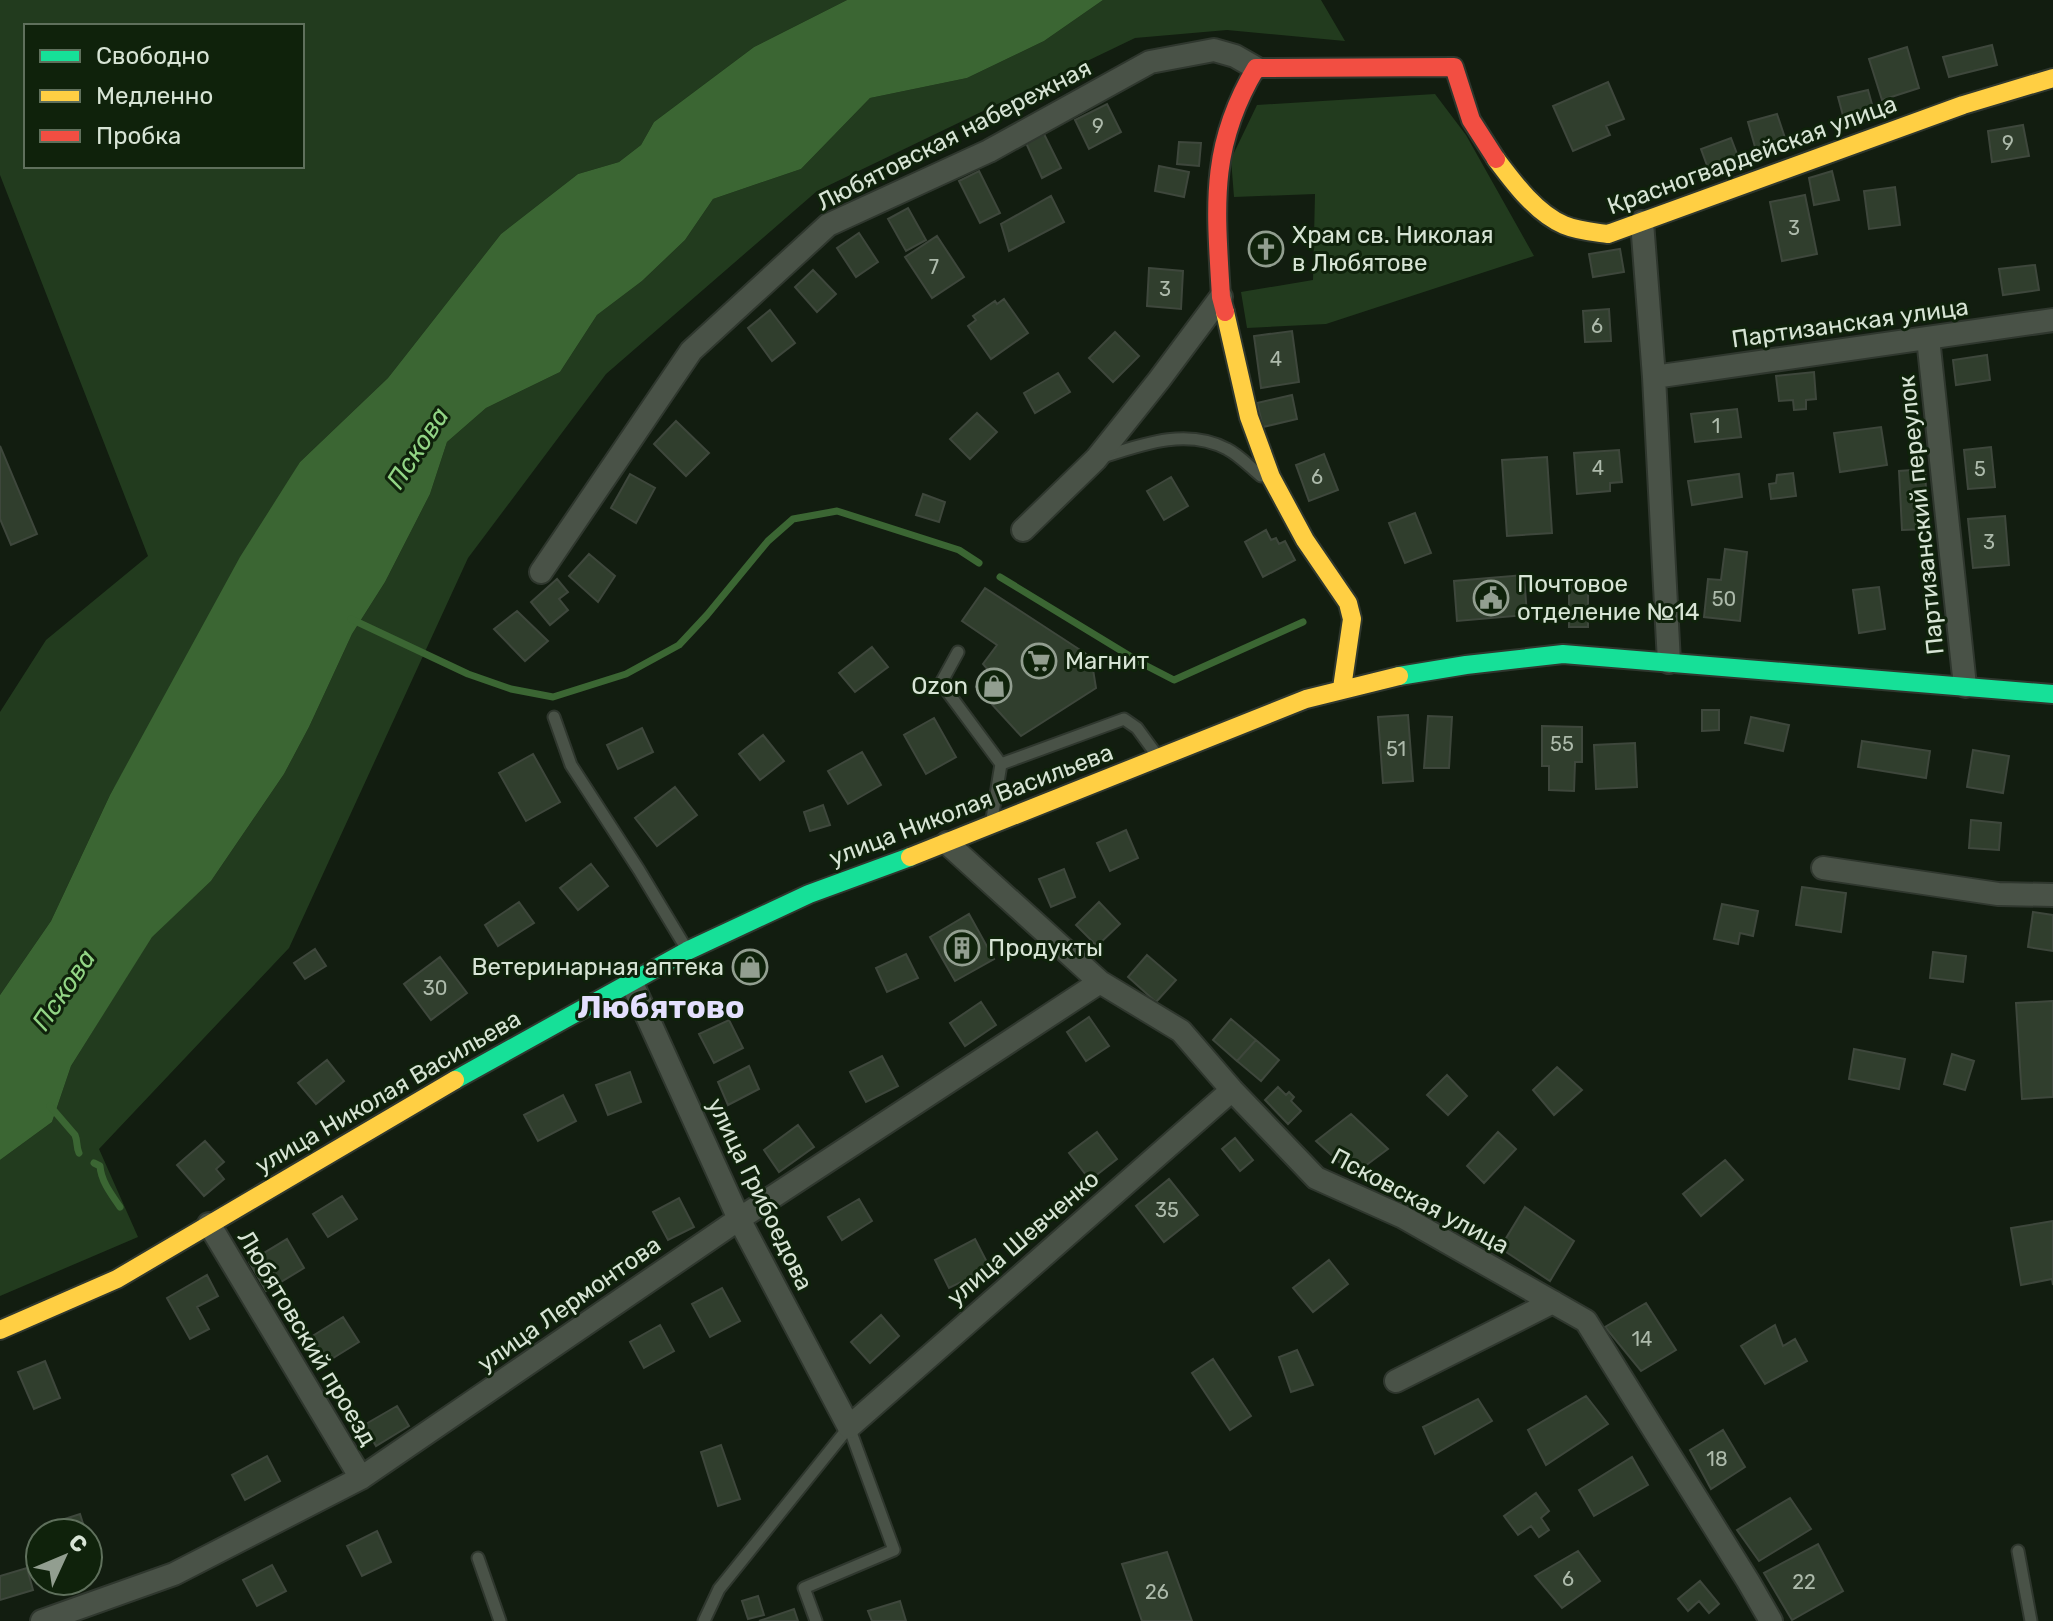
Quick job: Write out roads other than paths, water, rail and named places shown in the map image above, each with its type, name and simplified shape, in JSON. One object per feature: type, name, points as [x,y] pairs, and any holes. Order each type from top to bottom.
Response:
[{"type":"main road","name":"Красногвардейская улица","points":[[1256,68],[1454,67],[1471,120],[1508,176],[1558,222],[1583,231],[1608,234],[1963,105],[2053,78]]},
{"type":"main road","points":[[1256,68],[1230,120],[1222,149],[1216,203],[1221,297],[1249,417],[1276,487],[1305,540],[1348,603],[1352,619],[1342,688]]},
{"type":"main road","name":"улица Николая Васильева","points":[[0,1330],[117,1279],[494,1057],[687,951],[809,894],[947,843],[1306,699],[1342,688],[1483,662],[1563,654],[2053,694]]},
{"type":"street","name":"Любятовская набережная","points":[[541,572],[691,351],[828,225],[989,151],[1150,62],[1214,50],[1235,56],[1256,68]]},
{"type":"street","points":[[1642,222],[1654,377],[1669,662]]},
{"type":"street","points":[[1023,530],[1096,459],[1221,297]]},
{"type":"street","name":"Партизанская улица","points":[[1654,377],[2053,320]]},
{"type":"street","name":"Партизанский переулок","points":[[1928,338],[1965,686]]},
{"type":"street","name":"Псковская улица","points":[[947,843],[1100,982],[1181,1031],[1316,1178],[1403,1217],[1586,1321],[1771,1621]]},
{"type":"street","points":[[1823,868],[1998,894],[2053,895]]},
{"type":"street","name":"улица Грибоедова","points":[[631,981],[739,1219],[849,1427]]},
{"type":"street","name":"улица Лермонтова","points":[[42,1621],[174,1574],[361,1478],[739,1219],[1100,982]]},
{"type":"street","name":"улица Шевченко","points":[[849,1427],[1232,1090]]},
{"type":"street","name":"Любятовский проезд","points":[[209,1224],[361,1478]]},
{"type":"street","points":[[1396,1381],[1553,1302]]},
{"type":"lane","points":[[1096,459],[1142,444],[1189,437],[1227,448],[1276,487]]},
{"type":"lane","points":[[958,652],[941,683],[1001,764],[991,825]]},
{"type":"lane","points":[[554,717],[571,765],[687,951]]},
{"type":"lane","points":[[1001,764],[1124,719],[1137,728],[1159,757]]},
{"type":"lane","points":[[704,1621],[719,1589],[849,1427]]},
{"type":"lane","points":[[816,1621],[804,1588],[894,1550],[849,1427]]},
{"type":"lane","points":[[2018,1551],[2031,1621]]},
{"type":"lane","points":[[478,1558],[500,1621]]},
{"type":"water","name":"Пскова","points":[[847,0],[1103,0],[1044,41],[967,78],[870,98],[801,169],[713,199],[685,240],[642,281],[597,315],[560,372],[486,408],[447,442],[430,494],[385,582],[352,634],[284,774],[211,881],[152,937],[71,1066],[52,1122],[0,1160],[0,995],[51,921],[110,795],[240,557],[300,462],[388,378],[501,234],[578,174],[619,162],[641,145],[654,122],[754,47]]},
{"type":"waterway","points":[[351,619],[468,674],[511,689],[553,697],[626,674],[679,645],[768,541],[793,519],[837,511],[959,550],[979,563]]},
{"type":"waterway","points":[[1000,577],[1174,680],[1303,622]]},
{"type":"waterway","points":[[50,1106],[75,1135],[79,1153]]},
{"type":"waterway","points":[[94,1163],[100,1166],[104,1182],[120,1207]]},
{"type":"place","name":"Храм св. Николая в Любятове","points":[[1266,249]]},
{"type":"place","name":"Почтовое отделение №14","points":[[1491,598]]},
{"type":"place","name":"Магнит","points":[[1039,661]]},
{"type":"place","name":"Ozon","points":[[994,686]]},
{"type":"place","name":"Продукты","points":[[962,948]]},
{"type":"place","name":"Ветеринарная аптека","points":[[750,967]]},
{"type":"district","name":"Любятово","points":[[661,1007]]}]
